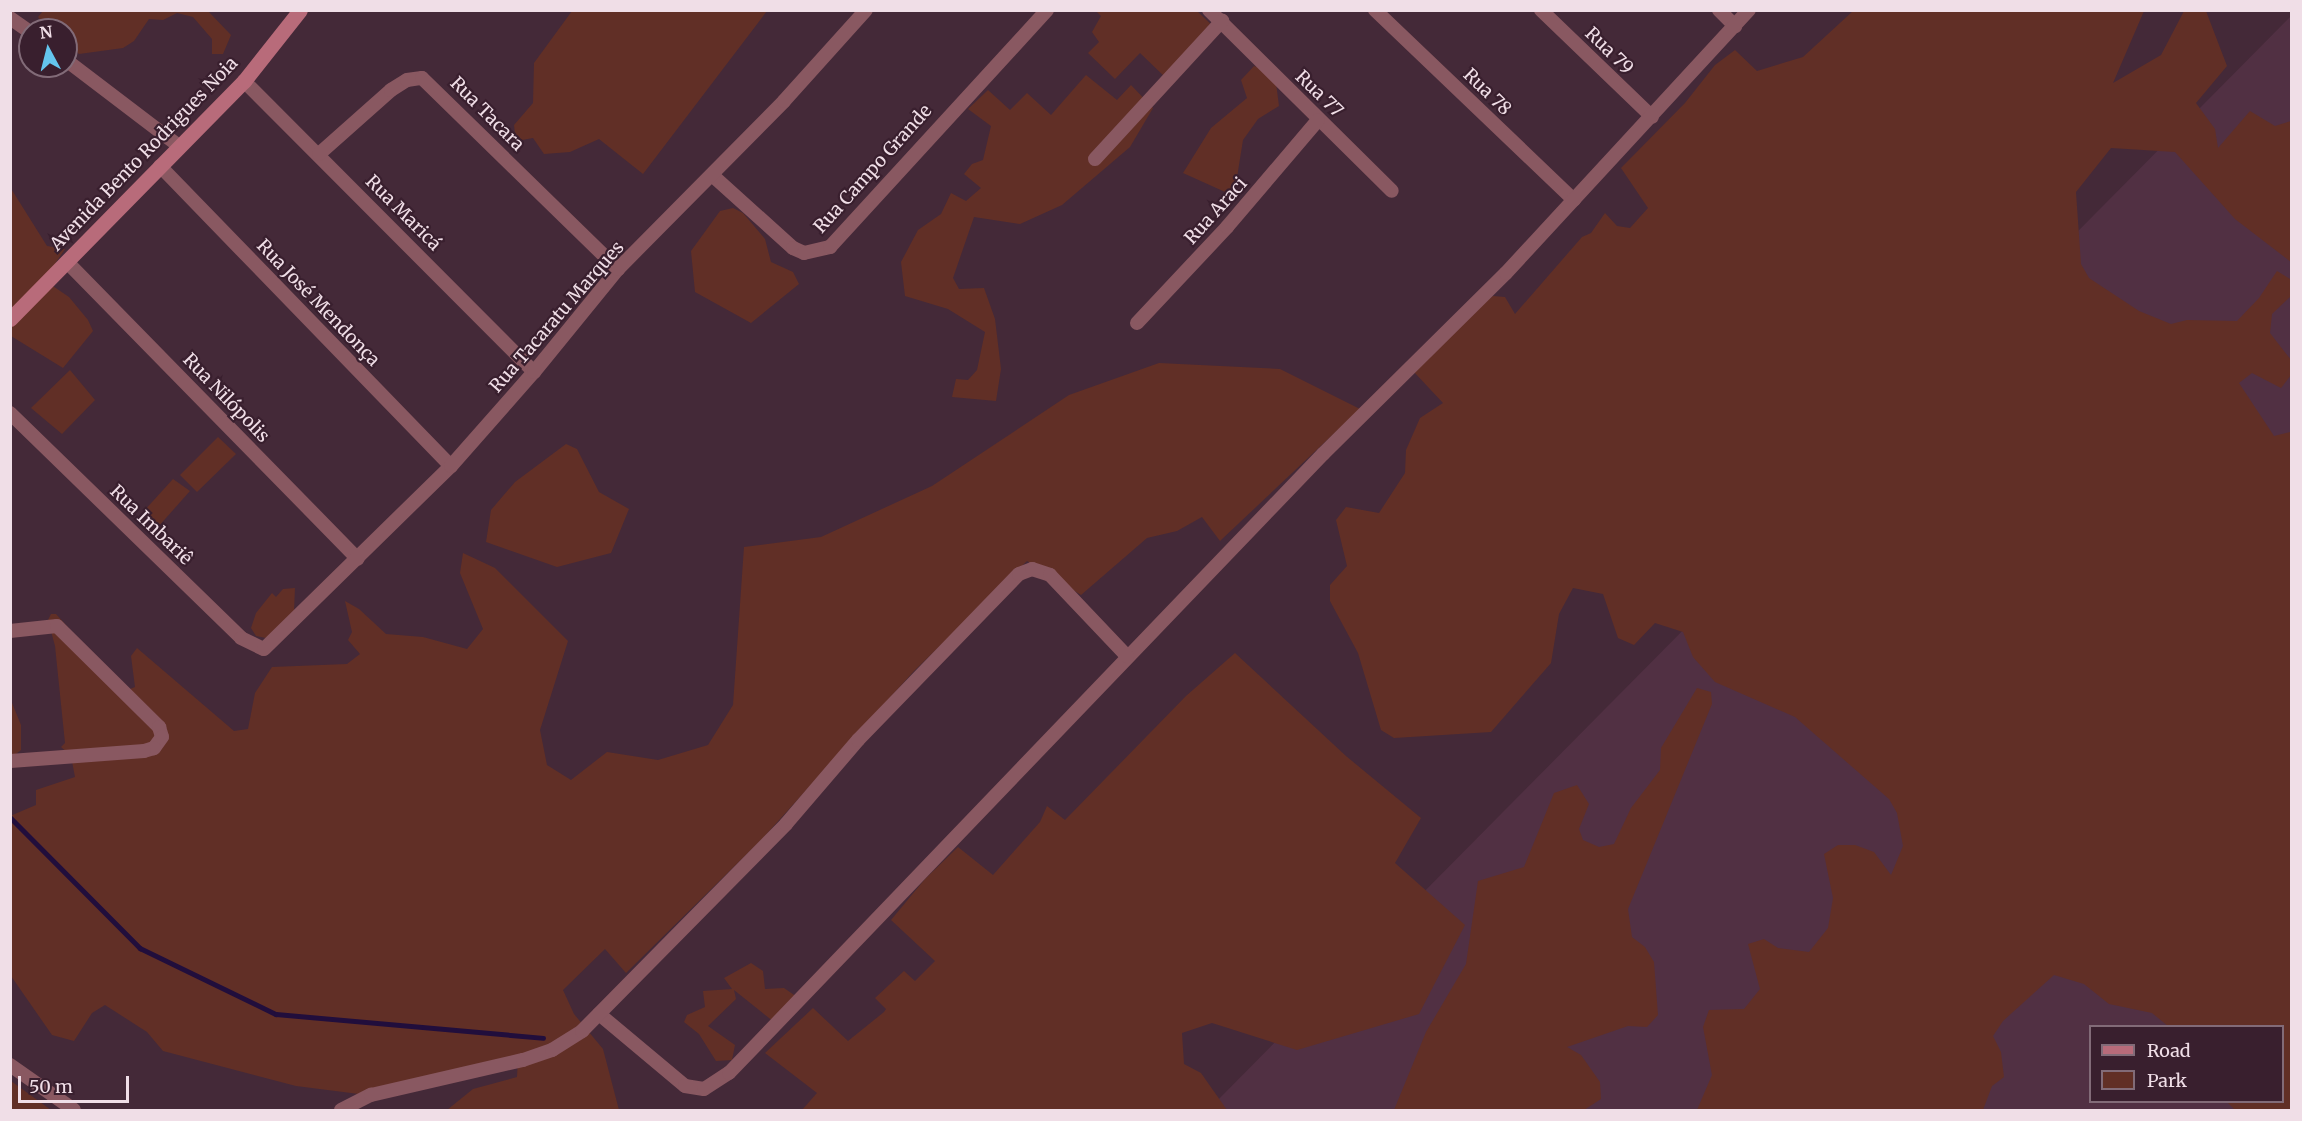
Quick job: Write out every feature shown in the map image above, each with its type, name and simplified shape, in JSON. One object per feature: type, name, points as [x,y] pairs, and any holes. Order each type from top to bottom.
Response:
[{"type":"street","name":"Avenida Bento Rodrigues Noia","points":[[10,319],[68,263],[244,81],[300,10]]},
{"type":"street","name":"Rua Tacaratu Marques","points":[[272,644],[451,465],[534,372],[618,269],[712,175],[866,10]]},
{"type":"street","name":"Rua Campo Grande","points":[[712,175],[793,248],[804,253],[830,247],[1047,10]]},
{"type":"street","name":"Rua 77","points":[[1209,10],[1392,191]]},
{"type":"street","name":"Rua 78","points":[[1375,10],[1575,200]]},
{"type":"street","name":"Rua 79","points":[[1541,10],[1652,117]]},
{"type":"street","points":[[1719,10],[1735,26]]},
{"type":"street","points":[[599,1014],[685,1086],[695,1090],[714,1085],[1127,656],[1575,200],[1749,10]]},
{"type":"street","points":[[1095,159],[1222,21]]},
{"type":"street","points":[[78,69],[179,146]]},
{"type":"street","name":"Rua Tacara","points":[[319,154],[391,90],[407,80],[422,78],[618,269]]},
{"type":"street","name":"Rua Maricá","points":[[244,81],[534,372]]},
{"type":"street","name":"Rua Araci","points":[[1137,323],[1227,226],[1318,120]]},
{"type":"street","name":"Rua José Mendonça","points":[[160,166],[451,465]]},
{"type":"street","name":"Rua Nilópolis","points":[[68,263],[358,559]]},
{"type":"street","name":"Rua Imbariê","points":[[10,413],[241,638],[258,649],[272,644]]},
{"type":"street","points":[[341,1110],[371,1095],[523,1060],[552,1050],[582,1031],[678,929],[786,824],[858,740],[1019,574],[1032,569],[1050,575],[1127,656]]},
{"type":"street","points":[[10,631],[57,626],[159,727],[162,737],[154,748],[144,751],[10,761]]},
{"type":"street","points":[[10,1065],[74,1110]]},
{"type":"shaded area","points":[[2291,16],[2291,1110],[1208,1110]]},
{"type":"green space","points":[[43,11],[208,11],[231,35],[223,54],[212,54],[212,39],[193,17],[177,13],[163,20],[149,19],[134,41],[123,48],[79,54],[78,18],[38,17]]},
{"type":"green space","points":[[572,11],[767,11],[643,174],[599,139],[570,152],[544,154],[533,138],[522,140],[515,134],[514,125],[533,103],[534,63]]},
{"type":"green space","points":[[1096,11],[1197,11],[1216,29],[1167,79],[1140,53],[1115,79],[1088,53],[1099,42],[1092,32],[1101,16]]},
{"type":"green space","points":[[1853,11],[2144,11],[2113,83],[2161,55],[2184,11],[2206,11],[2227,66],[2196,103],[2215,129],[2218,148],[2250,111],[2275,126],[2291,121],[2291,262],[2235,219],[2175,152],[2111,148],[2076,192],[2081,264],[2089,278],[2139,311],[2171,324],[2187,320],[2237,321],[2259,298],[2277,271],[2290,279],[2291,296],[2272,314],[2270,333],[2291,360],[2291,375],[2281,388],[2252,373],[2239,383],[2274,436],[2290,432],[2291,396],[2291,1110],[2235,1110],[2228,1103],[2284,1103],[2284,1025],[2167,1025],[2152,1013],[2109,1004],[2084,984],[2054,975],[2003,1021],[1993,1036],[2001,1052],[2004,1077],[1992,1086],[1983,1110],[1697,1110],[1712,1075],[1703,1027],[1709,1010],[1744,1009],[1760,989],[1748,944],[1764,939],[1778,948],[1809,952],[1828,928],[1833,898],[1824,854],[1838,845],[1855,845],[1874,852],[1891,875],[1903,846],[1897,813],[1889,799],[1795,717],[1715,682],[1693,657],[1683,632],[1655,623],[1634,645],[1618,638],[1603,594],[1573,588],[1559,614],[1551,663],[1491,732],[1394,738],[1381,730],[1358,653],[1330,601],[1330,585],[1347,566],[1336,520],[1346,507],[1379,513],[1405,473],[1406,450],[1420,418],[1443,403],[1414,372],[1470,313],[1493,296],[1505,297],[1515,314],[1582,237],[1591,233],[1605,213],[1617,226],[1630,228],[1648,208],[1621,168],[1685,103],[1715,65],[1735,50],[1757,71],[1803,57]]},
{"type":"green space","points":[[1254,66],[1265,70],[1276,83],[1279,106],[1258,119],[1243,140],[1234,196],[1183,173],[1211,128],[1247,98],[1241,80]]},
{"type":"green space","points":[[1086,75],[1117,100],[1131,85],[1153,108],[1130,147],[1062,205],[1020,224],[974,217],[953,278],[959,289],[984,288],[995,319],[1001,369],[996,401],[952,397],[956,379],[968,380],[977,370],[985,332],[948,309],[905,296],[901,262],[918,230],[941,214],[951,193],[966,201],[981,188],[964,174],[972,164],[983,160],[991,126],[968,109],[988,90],[1010,110],[1027,93],[1051,115]]},
{"type":"green space","points":[[10,187],[47,246],[65,249],[44,280],[69,297],[88,320],[93,331],[63,368],[11,336]]},
{"type":"green space","points":[[733,208],[743,213],[765,239],[771,262],[793,272],[799,284],[751,323],[695,292],[691,251],[720,211]]},
{"type":"green space","points":[[1159,363],[1280,369],[1360,409],[1220,541],[1202,517],[1177,531],[1147,538],[1081,595],[1027,561],[914,671],[761,840],[626,973],[605,949],[563,990],[574,1014],[603,1049],[619,1110],[447,1110],[473,1089],[517,1077],[518,1058],[359,1094],[296,1086],[163,1051],[147,1032],[105,1005],[92,1013],[74,1041],[52,1035],[11,976],[10,816],[36,805],[36,790],[75,777],[71,756],[61,747],[65,743],[55,646],[48,620],[51,614],[56,614],[125,691],[135,687],[131,656],[137,648],[234,731],[248,729],[255,693],[272,667],[347,664],[360,654],[348,640],[352,632],[345,601],[359,609],[386,634],[423,637],[467,649],[483,629],[460,573],[463,553],[495,568],[568,641],[540,730],[547,765],[571,780],[607,752],[658,760],[708,745],[733,705],[744,547],[821,537],[932,486],[1069,395]]},
{"type":"green space","points":[[70,370],[95,400],[62,434],[31,408]]},
{"type":"green space","points":[[218,437],[236,454],[197,492],[180,475]]},
{"type":"green space","points":[[566,444],[577,449],[599,492],[629,509],[611,553],[557,567],[486,542],[491,510],[515,482]]},
{"type":"green space","points":[[173,479],[190,491],[158,527],[143,512]]},
{"type":"green space","points":[[295,588],[294,611],[271,639],[256,636],[251,628],[256,613],[272,593],[276,597],[283,589]]},
{"type":"green space","points":[[1235,653],[1346,756],[1421,818],[1395,863],[1465,925],[1419,1014],[1297,1050],[1212,1023],[1182,1033],[1184,1064],[1201,1073],[1227,1110],[802,1110],[817,1093],[765,1053],[813,1008],[848,1041],[884,1012],[886,1009],[875,998],[904,971],[915,981],[935,961],[891,920],[925,879],[958,847],[993,875],[1040,822],[1047,806],[1065,820],[1186,696]]},
{"type":"green space","points":[[1697,688],[1711,692],[1712,704],[1628,909],[1632,937],[1645,947],[1654,962],[1658,1015],[1647,1027],[1628,1026],[1567,1047],[1581,1055],[1600,1082],[1601,1099],[1584,1110],[1394,1110],[1426,1032],[1466,964],[1478,881],[1524,867],[1554,793],[1577,785],[1589,804],[1579,829],[1583,840],[1599,847],[1614,844],[1631,808],[1660,770],[1661,748]]},
{"type":"green space","points":[[10,698],[21,725],[21,750],[11,758]]},
{"type":"green space","points":[[751,963],[763,971],[765,989],[784,988],[797,997],[774,1022],[734,990],[736,999],[708,1026],[735,1045],[732,1060],[716,1061],[699,1034],[684,1022],[687,1015],[705,1007],[703,991],[732,989],[724,978]]},
{"type":"green space","points":[[11,1081],[51,1110],[11,1110]]},
{"type":"waterway","points":[[10,817],[140,948],[276,1014],[543,1038]]}]
